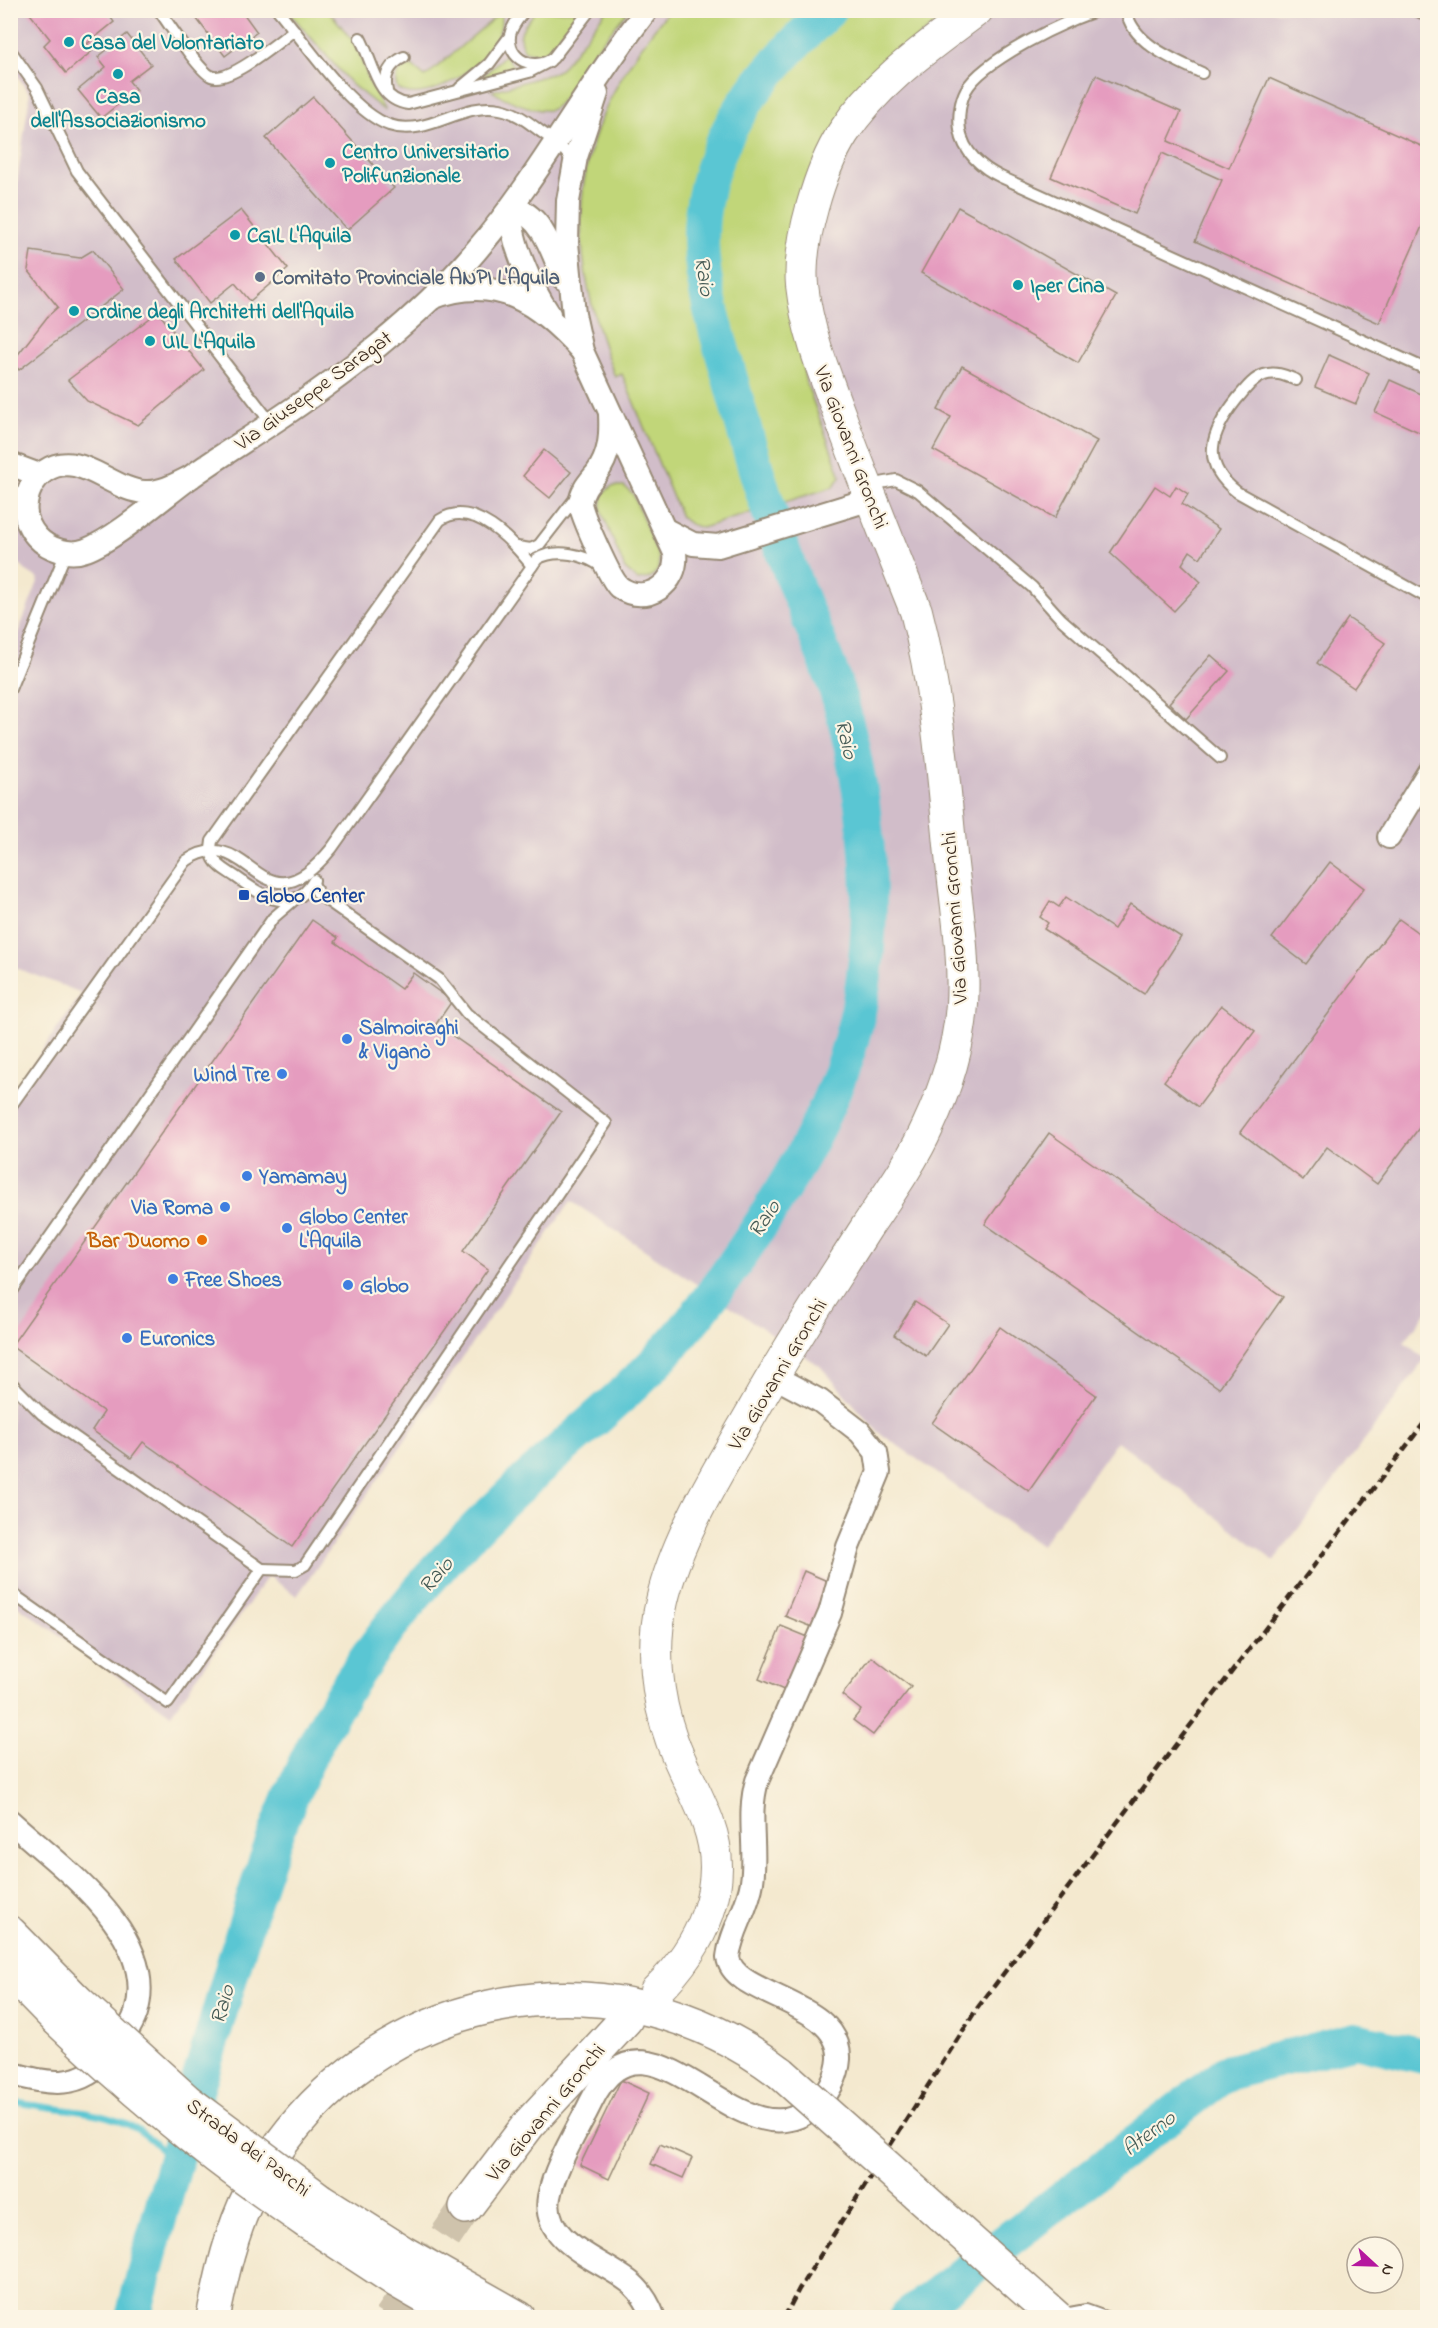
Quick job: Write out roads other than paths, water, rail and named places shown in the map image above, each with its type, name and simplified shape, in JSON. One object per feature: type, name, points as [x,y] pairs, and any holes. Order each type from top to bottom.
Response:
[{"type":"highway","name":"Strada dei Parchi","points":[[10,1933],[66,2009],[160,2114],[203,2149],[313,2211],[411,2257],[519,2318]]},
{"type":"highway","name":"Strada dei Parchi","points":[[10,1971],[66,2009]]},
{"type":"highway","points":[[213,2318],[225,2260],[242,2210],[283,2141],[319,2099],[347,2075],[391,2044],[422,2028],[468,2011],[504,2003],[559,1998],[599,1999],[657,2010],[698,2024],[736,2042],[781,2073],[1056,2318]]},
{"type":"highway","name":"Via Giovanni Gronchi","points":[[466,2207],[529,2124],[626,2019]]},
{"type":"highway","name":"Strada dei Parchi","points":[[313,2211],[397,2281],[461,2318]]},
{"type":"main road","name":"Via Giovanni Gronchi","points":[[656,1991],[680,1966],[695,1945],[709,1912],[716,1875],[711,1829],[677,1756],[664,1714],[657,1656],[660,1610],[668,1579],[684,1541],[773,1376],[915,1152],[948,1076],[959,1027],[962,972],[959,928],[932,684],[916,611],[868,492],[813,344],[802,283],[809,223],[818,184],[843,133],[876,93],[926,48],[977,10]]},
{"type":"street","name":"Via Giuseppe Saragat","points":[[66,552],[75,552],[96,545],[272,423],[346,370],[430,299],[469,259],[511,208],[616,50],[647,10]]},
{"type":"street","name":"Via Giuseppe Saragat","points":[[565,318],[567,222],[573,169],[590,110],[616,50]]},
{"type":"street","name":"Via Giuseppe Saragat","points":[[511,208],[527,213],[542,231],[561,271],[565,318],[643,480],[675,553],[672,574]]},
{"type":"street","name":"Via Giuseppe Saragat","points":[[511,208],[514,232],[528,274],[542,303],[565,318]]},
{"type":"street","name":"Via Giuseppe Saragat","points":[[430,299],[459,291],[495,290],[565,318]]},
{"type":"street","name":"Via Giuseppe Saragat","points":[[610,414],[609,449],[580,502],[581,511],[614,582]]},
{"type":"street","points":[[10,464],[39,476],[29,492],[26,517],[39,540],[66,552]]},
{"type":"street","name":"Via Giuseppe Saragat","points":[[39,476],[56,465],[75,465],[129,489],[144,492],[161,490],[191,477]]},
{"type":"street","points":[[590,481],[610,470],[624,469],[643,480]]},
{"type":"street","points":[[614,582],[626,591],[647,594],[661,588],[672,574],[718,546],[832,511],[868,492]]},
{"type":"street","points":[[664,529],[693,544],[718,546]]},
{"type":"street","points":[[1389,837],[1428,773]]},
{"type":"street","points":[[654,2318],[638,2290],[569,2243],[556,2229],[549,2216],[549,2200],[554,2181],[602,2081],[627,2062],[653,2063],[750,2114],[770,2120],[785,2119],[803,2114],[821,2101],[834,2079],[839,2060],[835,2042],[820,2022],[797,2006],[740,1977],[728,1962],[730,1946],[752,1884],[754,1844],[752,1806],[757,1781],[830,1613],[848,1547],[879,1472],[876,1452],[860,1432],[820,1401],[773,1376]]},
{"type":"street","points":[[10,1821],[94,1898],[120,1928],[132,1949],[138,1971],[139,1994],[136,2012],[126,2032],[105,2060],[88,2076],[70,2082],[40,2082],[10,2073]]},
{"type":"lane","points":[[159,10],[205,72],[216,78],[230,75],[294,30]]},
{"type":"lane","points":[[449,94],[480,72],[510,36],[520,10]]},
{"type":"lane","points":[[516,22],[525,10]]},
{"type":"lane","points":[[360,38],[377,79],[394,100],[408,104],[529,72],[549,61],[590,10]]},
{"type":"lane","points":[[1100,10],[1045,31],[973,81],[961,102],[959,123],[964,142],[977,161],[1001,177],[1428,370]]},
{"type":"lane","points":[[1126,10],[1135,30],[1149,44],[1169,57],[1202,73]]},
{"type":"lane","points":[[1416,10],[1428,16]]},
{"type":"lane","points":[[279,12],[351,98],[381,121],[398,127],[419,127],[470,110],[499,108],[519,116],[555,141],[568,154],[573,169]]},
{"type":"lane","points":[[510,36],[512,48],[522,60],[534,64],[549,61]]},
{"type":"lane","points":[[10,50],[37,88],[77,171],[272,423]]},
{"type":"lane","points":[[388,94],[385,84],[387,74],[392,65],[404,57]]},
{"type":"lane","points":[[1296,380],[1272,373],[1254,379],[1246,388],[1222,420],[1213,440],[1212,451],[1219,475],[1237,492],[1428,598]]},
{"type":"lane","points":[[868,492],[892,480],[906,483],[918,491],[1036,590],[1061,619],[1221,758]]},
{"type":"lane","points":[[532,566],[542,542],[590,481]]},
{"type":"lane","points":[[10,1107],[178,869],[196,854],[216,832],[440,520],[455,513],[469,514],[517,547],[532,566]]},
{"type":"lane","points":[[517,547],[531,549],[542,542]]},
{"type":"lane","points":[[10,689],[66,552]]},
{"type":"lane","points":[[10,1294],[273,918],[304,894],[313,883],[332,848],[537,559],[546,555],[575,555],[600,565],[614,582]]},
{"type":"lane","points":[[216,832],[211,850],[216,862],[254,890],[277,900],[297,899]]},
{"type":"lane","points":[[196,854],[211,850],[225,852],[257,873],[279,883],[301,879],[332,848]]},
{"type":"lane","points":[[10,1394],[42,1414],[262,1569],[296,1570],[305,1565],[606,1124],[473,1019],[444,983],[318,894],[313,883]]},
{"type":"lane","points":[[10,1382],[42,1414]]},
{"type":"lane","points":[[10,1592],[168,1703],[262,1569]]},
{"type":"lane","points":[[1056,2318],[1080,2310],[1108,2318]]},
{"type":"waterway","name":"Raio","points":[[133,2318],[176,2160],[262,1873],[294,1788],[335,1707],[392,1623],[447,1559],[521,1484],[640,1378],[705,1304],[734,1265],[792,1174],[831,1096],[851,1041],[858,1012],[868,938],[868,863],[860,788],[839,698],[785,557],[745,432],[709,300],[701,237],[708,184],[717,155],[730,127],[764,77],[829,10]]},
{"type":"waterway","name":"Aterno","points":[[906,2318],[1226,2073],[1355,2040],[1428,2057]]},
{"type":"waterway","points":[[10,2101],[79,2111],[121,2122],[140,2132],[158,2146],[173,2166]]},
{"type":"tunnel","points":[[390,2318],[466,2207]]},
{"type":"railway","points":[[784,2318],[799,2289],[976,2010],[1183,1735],[1428,1418]]},
{"type":"place","name":"Casa del Volontariato","points":[[69,42]]},
{"type":"place","name":"Casa dell'Associazionismo","points":[[118,74]]},
{"type":"place","name":"Centro Universitario Polifunzionale","points":[[330,163]]},
{"type":"place","name":"CGIL L'Aquila","points":[[235,235]]},
{"type":"place","name":"Comitato Provinciale ANPI L'Aquila","points":[[260,277]]},
{"type":"place","name":"Iper Cina","points":[[1018,285]]},
{"type":"place","name":"Ordine degli Architetti dell'Aquila","points":[[74,311]]},
{"type":"place","name":"UIL L'Aquila","points":[[150,341]]},
{"type":"place","name":"Globo Center","points":[[244,895]]},
{"type":"place","name":"Salmoiraghi & Viganò","points":[[347,1039]]},
{"type":"place","name":"Wind Tre","points":[[282,1074]]},
{"type":"place","name":"Yamamay","points":[[247,1176]]},
{"type":"place","name":"Via Roma","points":[[225,1207]]},
{"type":"place","name":"Globo Center L'Aquila","points":[[287,1228]]},
{"type":"place","name":"Bar Duomo","points":[[202,1240]]},
{"type":"place","name":"Free Shoes","points":[[173,1279]]},
{"type":"place","name":"Globo","points":[[348,1285]]},
{"type":"place","name":"Euronics","points":[[127,1338]]}]
